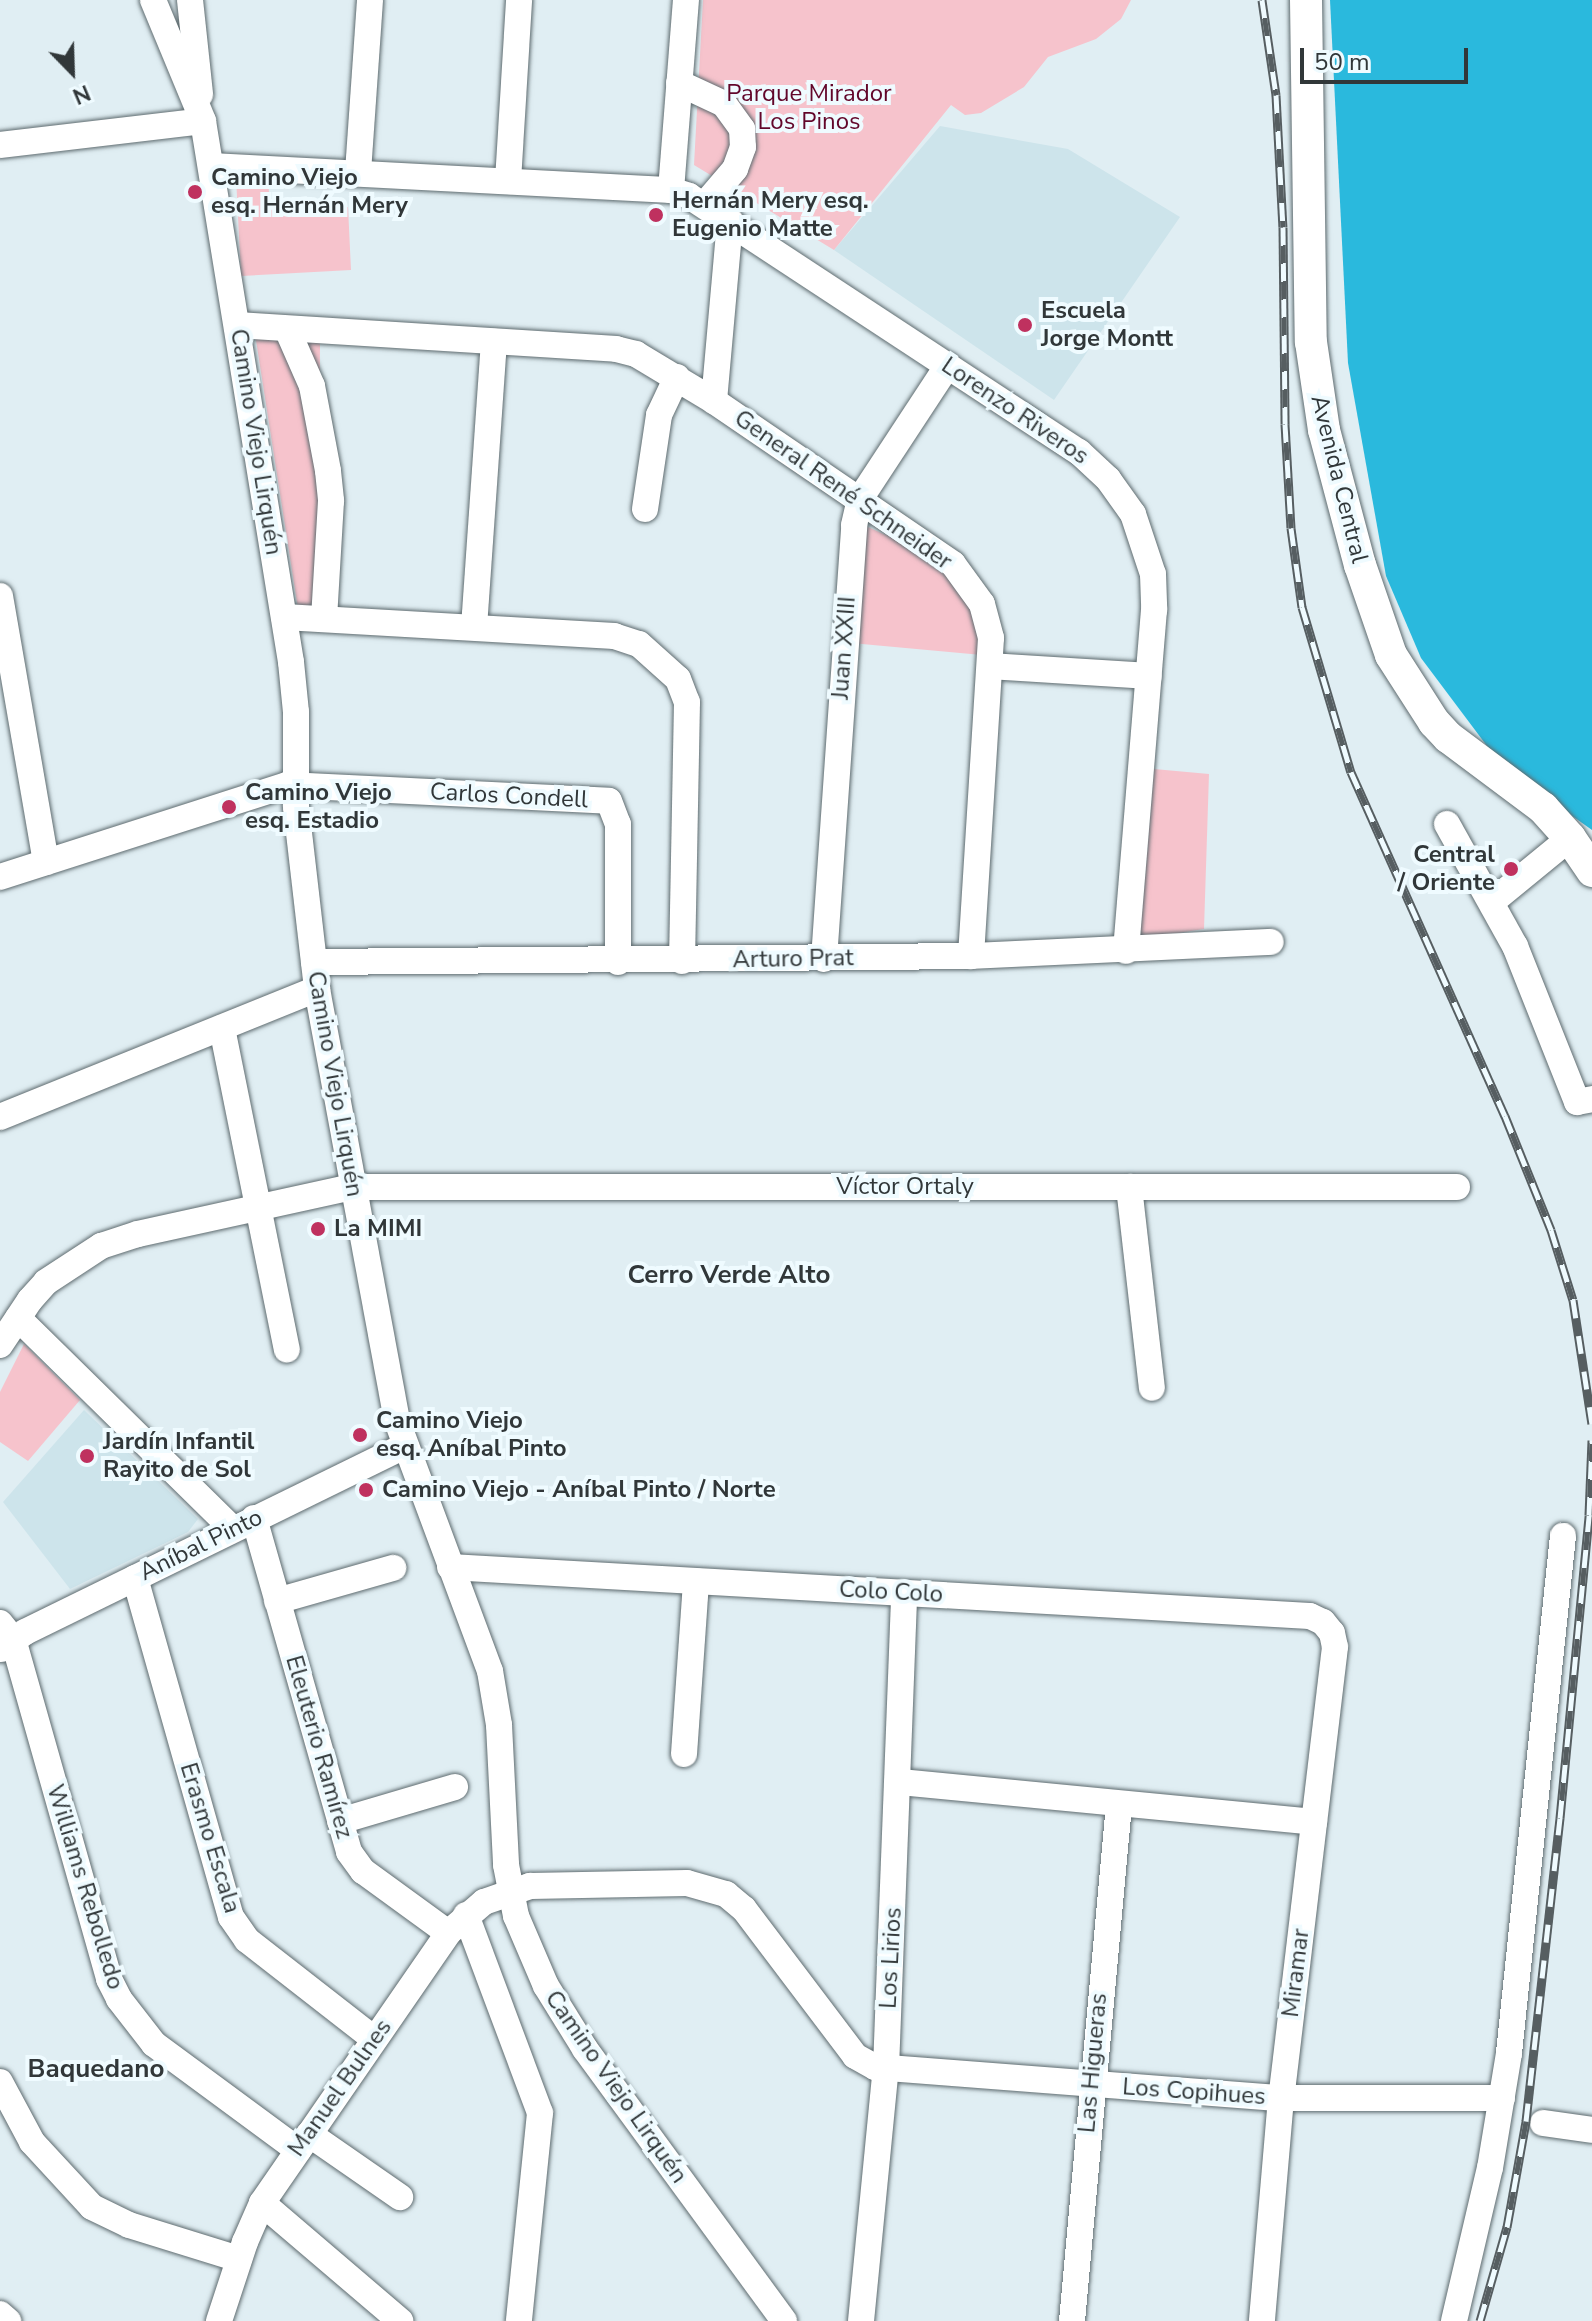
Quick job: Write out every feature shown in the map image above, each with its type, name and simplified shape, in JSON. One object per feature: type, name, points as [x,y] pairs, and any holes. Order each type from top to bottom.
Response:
[{"type":"main road","name":"Avenida Central","points":[[1306,0],[1311,342],[1324,430],[1360,565],[1391,655],[1434,722],[1456,744],[1543,808],[1570,838],[1592,871]]},
{"type":"street","name":"Camino Viejo Lirquén","points":[[153,0],[203,121],[284,617],[296,712],[295,784],[317,989],[384,1363],[405,1446],[482,1646],[496,1700],[510,1891],[534,1964],[571,2028],[784,2321]]},
{"type":"street","points":[[0,145],[203,121],[190,0]]},
{"type":"street","points":[[358,172],[370,0]]},
{"type":"street","points":[[508,181],[519,0]]},
{"type":"street","points":[[671,190],[686,0]]},
{"type":"street","points":[[679,83],[724,104],[742,129],[739,161],[705,204]]},
{"type":"street","name":"Lorenzo Riveros","points":[[211,166],[671,190],[705,204],[1071,446],[1121,495],[1142,534],[1153,574],[1154,610],[1126,951]]},
{"type":"street","points":[[714,401],[730,221]]},
{"type":"street","name":"General René Schneider","points":[[237,325],[626,351],[653,361],[930,546],[962,574],[987,615],[990,666],[971,956]]},
{"type":"street","points":[[287,329],[312,386],[328,471],[331,501],[324,618]]},
{"type":"street","points":[[474,627],[494,342]]},
{"type":"street","name":"Juan XXIII","points":[[824,959],[843,642],[854,525],[860,499],[948,365]]},
{"type":"street","points":[[645,509],[659,415],[677,377]]},
{"type":"street","points":[[0,596],[3,636],[46,862]]},
{"type":"street","points":[[284,617],[630,639],[671,672],[683,688],[687,702],[682,961]]},
{"type":"street","points":[[990,666],[1149,676]]},
{"type":"street","points":[[0,877],[265,790],[295,784]]},
{"type":"street","name":"Carlos Condell","points":[[295,784],[609,801],[618,824],[618,962]]},
{"type":"street","points":[[1447,824],[1493,901],[1536,992],[1577,1102],[1592,1099]]},
{"type":"street","points":[[1493,901],[1570,838]]},
{"type":"street","name":"Arturo Prat","points":[[314,962],[618,962],[971,956],[1271,942]]},
{"type":"street","points":[[0,1117],[317,989]]},
{"type":"street","points":[[222,1028],[287,1350]]},
{"type":"street","name":"Víctor Ortaly","points":[[0,1345],[46,1282],[101,1246],[138,1234],[352,1187],[1457,1187]]},
{"type":"street","points":[[1129,1187],[1152,1388]]},
{"type":"street","points":[[18,1318],[243,1524]]},
{"type":"street","name":"Aníbal Pinto","points":[[4,1637],[135,1578],[405,1446]]},
{"type":"street","name":"Eleuterio Ramírez","points":[[243,1524],[277,1601],[349,1852],[363,1871],[457,1924]]},
{"type":"street","points":[[1454,2321],[1485,2195],[1516,2001],[1563,1536]]},
{"type":"street","name":"Colo Colo","points":[[450,1567],[1310,1616],[1328,1627]]},
{"type":"street","points":[[277,1601],[393,1568]]},
{"type":"street","name":"Erasmo Escala","points":[[135,1578],[231,1917],[257,1949],[374,2039]]},
{"type":"street","points":[[684,1754],[696,1581]]},
{"type":"street","name":"Los Lirios","points":[[861,2321],[886,2068],[900,1782],[904,1593]]},
{"type":"street","name":"Miramar","points":[[1262,2321],[1281,2098],[1335,1647],[1328,1627]]},
{"type":"street","name":"Williams Rebolledo","points":[[4,1637],[103,1957],[119,1999],[154,2044],[303,2142],[400,2197]]},
{"type":"street","points":[[900,1782],[1314,1822]]},
{"type":"street","points":[[340,1821],[455,1787]]},
{"type":"street","name":"Las Higueras","points":[[1072,2321],[1091,2085],[1119,1805]]},
{"type":"street","name":"Manuel Bulnes","points":[[219,2321],[239,2259],[262,2203],[303,2142],[457,1924],[484,1902],[510,1891],[554,1885],[687,1883],[714,1888],[744,1909],[855,2056],[875,2067],[886,2068]]},
{"type":"street","points":[[457,1924],[540,2113],[519,2321]]},
{"type":"street","name":"Los Copihues","points":[[886,2068],[1281,2098],[1502,2098]]},
{"type":"street","points":[[0,2082],[32,2142],[92,2207],[129,2225],[239,2259]]},
{"type":"street","points":[[1543,2123],[1592,2130]]},
{"type":"street","points":[[262,2203],[400,2321]]},
{"type":"street","points":[[0,2314],[8,2321]]},
{"type":"shaded area","name":"Escuela Jorge Montt","points":[[940,126],[1068,149],[1180,217],[1054,400],[834,250]]},
{"type":"shaded area","name":"Jardín Infantil Rayito de Sol","points":[[84,1410],[198,1519],[188,1532],[70,1589],[3,1502]]},
{"type":"green space","name":"Parque Mirador Los Pinos","points":[[703,0],[1131,0],[1121,19],[1096,39],[1048,57],[1024,87],[981,113],[965,115],[951,105],[834,250],[694,165]]},
{"type":"green space","points":[[268,176],[270,210],[348,207],[351,270],[241,276],[236,177]]},
{"type":"green space","points":[[255,334],[320,341],[319,608],[298,609]]},
{"type":"green space","points":[[861,524],[936,557],[973,595],[982,655],[851,643]]},
{"type":"green space","points":[[1154,769],[1209,774],[1204,929],[1140,939]]},
{"type":"green space","points":[[24,1344],[80,1400],[28,1461],[0,1442],[0,1392]]},
{"type":"water","points":[[1330,0],[1592,0],[1592,830],[1502,766],[1421,658],[1386,576],[1348,363]]},
{"type":"railway","points":[[1262,0],[1276,95],[1283,227],[1285,424],[1291,528],[1302,607],[1351,772],[1505,1116],[1551,1230],[1573,1300],[1592,1424]]},
{"type":"railway","points":[[1480,2321],[1507,2227],[1526,2121],[1560,1818],[1589,1515],[1592,1440]]},
{"type":"place","name":"Camino Viejo esq. Hernán Mery","points":[[195,192]]},
{"type":"place","name":"Hernán Mery esq. Eugenio Matte","points":[[656,215]]},
{"type":"place","name":"Escuela Jorge Montt","points":[[1025,325]]},
{"type":"place","name":"Camino Viejo esq. Estadio","points":[[229,807]]},
{"type":"place","name":"Central / Oriente","points":[[1511,869]]},
{"type":"place","name":"La MIMI","points":[[318,1229]]},
{"type":"place","name":"Camino Viejo esq. Aníbal Pinto","points":[[360,1435]]},
{"type":"place","name":"Jardín Infantil Rayito de Sol","points":[[87,1456]]},
{"type":"place","name":"Camino Viejo - Aníbal Pinto / Norte","points":[[366,1490]]},
{"type":"district","name":"Cerro Verde Alto","points":[[729,1275]]},
{"type":"district","name":"Baquedano","points":[[96,2069]]}]
